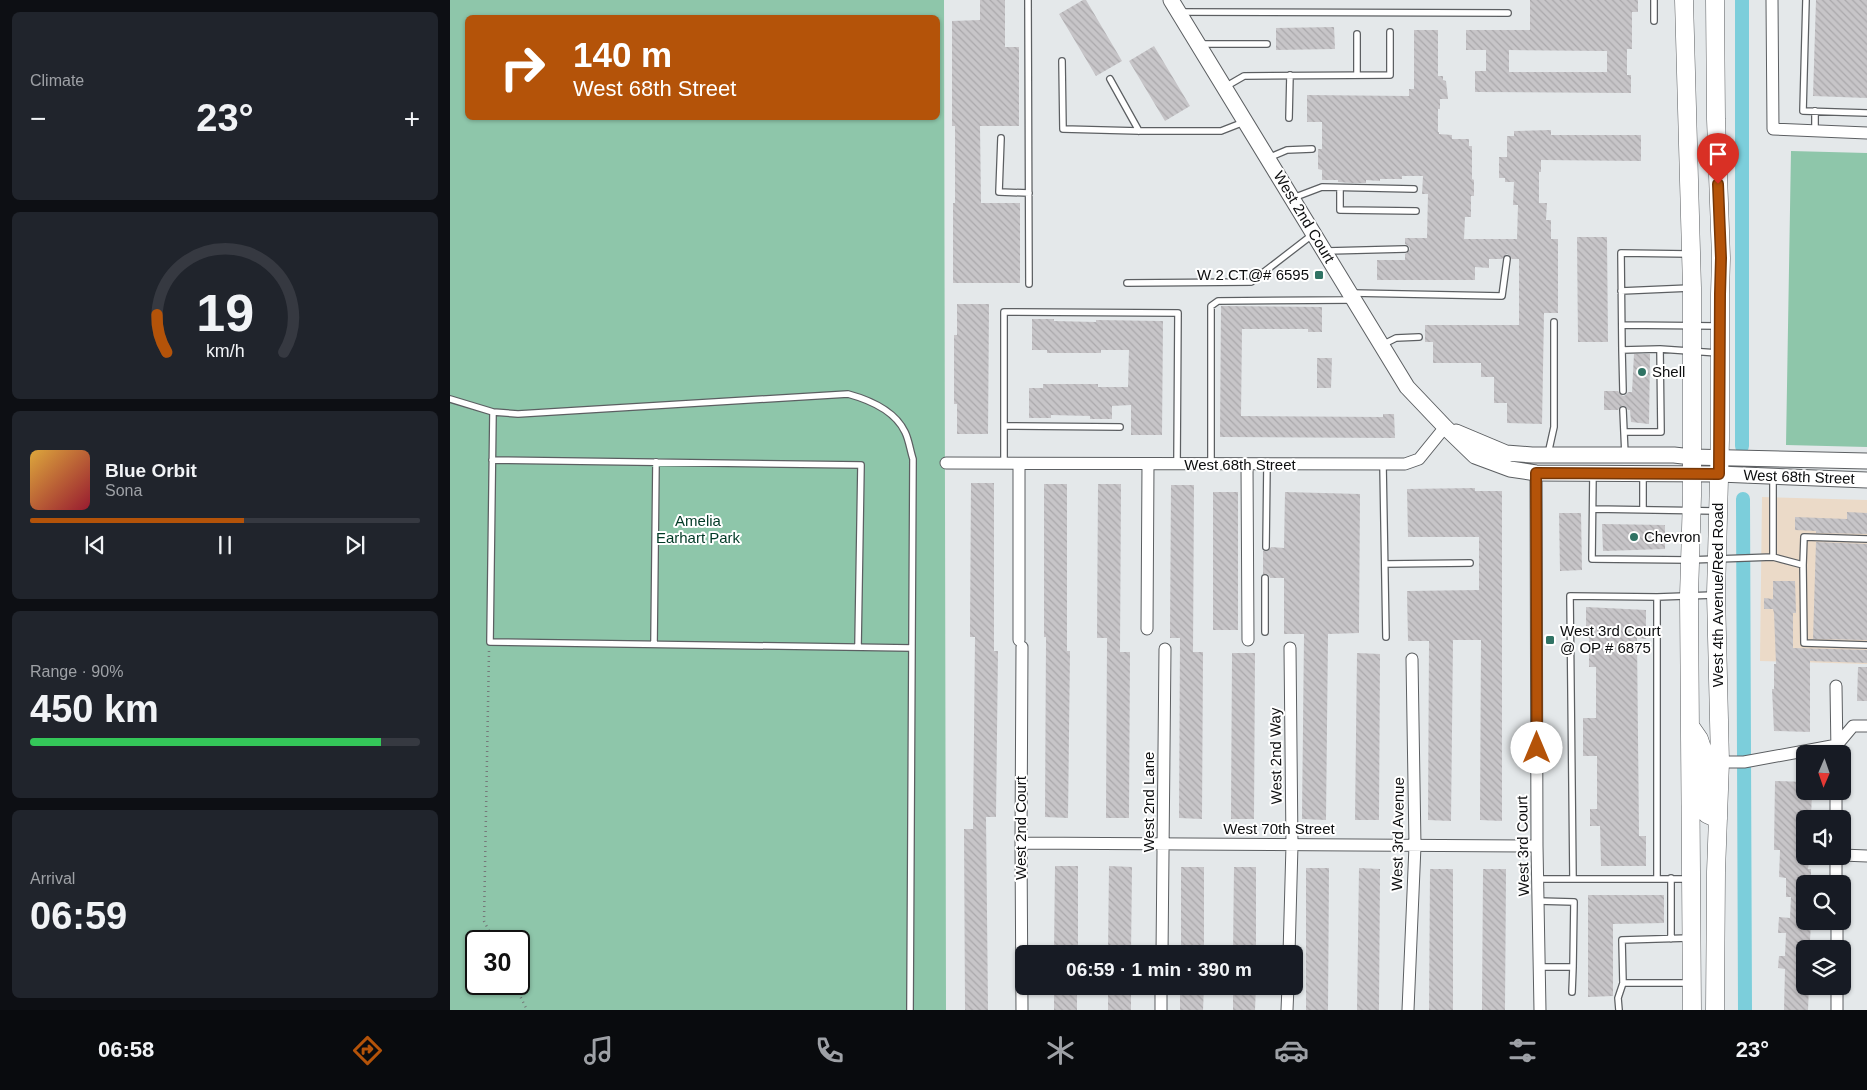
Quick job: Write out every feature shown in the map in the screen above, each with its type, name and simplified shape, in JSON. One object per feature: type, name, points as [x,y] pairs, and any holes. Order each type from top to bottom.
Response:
[{"type":"main road","name":"West 4th Avenue/Red Road","points":[[1684,0],[1692,288],[1689,560],[1692,1010]]},
{"type":"main road","name":"West 4th Avenue/Red Road","points":[[1715,0],[1716,119],[1721,258],[1716,594],[1720,762],[1715,1010]]},
{"type":"main road","name":"West 2nd Court","points":[[1175,6],[1407,387],[1445,427]]},
{"type":"main road","name":"West 68th Street","points":[[1445,427],[1506,453],[1674,455],[1691,465]]},
{"type":"main road","name":"West 68th Street","points":[[1445,427],[1474,456],[1510,469],[1536,473],[1643,473],[1691,465],[1867,461]]},
{"type":"main road","name":"West 68th Street","points":[[1719,465],[1773,476],[1867,480]]},
{"type":"main road","points":[[1689,726],[1699,739],[1702,748],[1705,811],[1707,814],[1718,819]]},
{"type":"street","points":[[1772,0],[1772,129],[1867,133]]},
{"type":"street","name":"West 68th Street","points":[[946,463],[1404,464],[1419,459],[1445,427]]},
{"type":"street","name":"West 2nd Court","points":[[1019,464],[1022,1010]]},
{"type":"street","points":[[1147,629],[1148,464]]},
{"type":"street","points":[[1247,465],[1248,640]]},
{"type":"street","name":"West 3rd Court","points":[[1536,473],[1540,1010]]},
{"type":"street","name":"West 2nd Way","points":[[1289,945],[1292,845],[1290,648]]},
{"type":"street","name":"West 2nd Lane","points":[[1162,945],[1165,650]]},
{"type":"street","name":"West 3rd Avenue","points":[[1408,1010],[1415,846],[1412,659]]},
{"type":"street","points":[[1836,686],[1837,745]]},
{"type":"street","points":[[1840,745],[1853,726],[1867,726]]},
{"type":"street","points":[[1720,762],[1744,762],[1796,755]]},
{"type":"street","name":"West 70th Street","points":[[1021,842],[1538,846]]},
{"type":"street","points":[[1851,855],[1867,856]]},
{"type":"street","points":[[1161,995],[1161,1010]]},
{"type":"street","points":[[1288,995],[1288,1010]]},
{"type":"street","points":[[1837,995],[1837,1010]]},
{"type":"lane","points":[[1028,0],[1029,284]]},
{"type":"lane","points":[[1654,0],[1654,21]]},
{"type":"lane","points":[[1806,0],[1803,111],[1867,113]]},
{"type":"lane","points":[[1175,6],[1508,13]]},
{"type":"lane","points":[[1225,87],[1244,76],[1390,75],[1390,32]]},
{"type":"lane","points":[[1357,34],[1357,75]]},
{"type":"lane","points":[[1198,44],[1267,44]]},
{"type":"lane","points":[[1062,61],[1063,129],[1139,132],[1221,130],[1246,122]]},
{"type":"lane","points":[[1289,118],[1290,75]]},
{"type":"lane","points":[[1110,79],[1139,132]]},
{"type":"lane","points":[[1815,111],[1815,130]]},
{"type":"lane","points":[[1001,138],[1000,192],[1028,193]]},
{"type":"lane","points":[[1268,158],[1287,150],[1312,149]]},
{"type":"lane","points":[[1293,198],[1322,187],[1414,189]]},
{"type":"lane","points":[[1340,188],[1340,210],[1416,211]]},
{"type":"lane","points":[[1127,283],[1251,282],[1314,234]]},
{"type":"lane","points":[[1325,251],[1405,249]]},
{"type":"lane","points":[[1623,391],[1621,253],[1691,254]]},
{"type":"lane","points":[[1211,465],[1210,309],[1214,303],[1218,301],[1352,297],[1502,296],[1507,259]]},
{"type":"lane","points":[[1621,290],[1692,288]]},
{"type":"lane","points":[[1004,464],[1004,312],[1178,313],[1177,464]]},
{"type":"lane","points":[[1548,454],[1554,427],[1554,322]]},
{"type":"lane","points":[[1622,325],[1720,326]]},
{"type":"lane","points":[[1382,345],[1396,338],[1419,337]]},
{"type":"lane","points":[[1622,350],[1660,349],[1720,354]]},
{"type":"lane","points":[[1624,432],[1661,432],[1660,349]]},
{"type":"lane","points":[[450,398],[493,412],[518,414],[848,394],[869,400],[889,412],[905,432],[913,459],[910,1010]]},
{"type":"lane","points":[[1623,410],[1625,455]]},
{"type":"lane","points":[[493,412],[490,642],[912,648]]},
{"type":"lane","points":[[1004,426],[1120,427]]},
{"type":"lane","points":[[492,460],[861,465],[858,647]]},
{"type":"lane","points":[[654,644],[656,462]]},
{"type":"lane","points":[[1266,547],[1267,465]]},
{"type":"lane","points":[[1383,465],[1386,637]]},
{"type":"lane","points":[[1593,472],[1592,559],[1689,560],[1772,557],[1803,565]]},
{"type":"lane","points":[[1643,473],[1643,510]]},
{"type":"lane","points":[[1772,557],[1773,476]]},
{"type":"lane","points":[[1593,510],[1718,511]]},
{"type":"lane","points":[[1867,539],[1804,537],[1803,565],[1804,643],[1867,645]]},
{"type":"lane","points":[[1385,564],[1470,562]]},
{"type":"lane","points":[[1265,578],[1265,632]]},
{"type":"lane","points":[[1573,878],[1570,596],[1657,597],[1716,594]]},
{"type":"lane","points":[[1657,597],[1657,878]]},
{"type":"lane","points":[[1671,878],[1671,938]]},
{"type":"lane","points":[[1538,879],[1691,879]]},
{"type":"lane","points":[[1538,902],[1574,902],[1572,992]]},
{"type":"lane","points":[[1619,1010],[1618,998],[1623,983],[1622,940],[1691,938]]},
{"type":"lane","points":[[1540,967],[1573,967]]},
{"type":"lane","points":[[1623,983],[1692,983]]},
{"type":"path","points":[[489,930],[484,920],[490,642]]},
{"type":"path","points":[[520,995],[527,1010]]},
{"type":"shaded area","points":[[1762,497],[1867,500],[1867,664],[1760,661]]},
{"type":"green space","name":"Amelia Earhart Park","points":[[450,0],[944,0],[946,1010],[450,1010]]},
{"type":"green space","points":[[1791,151],[1867,153],[1867,447],[1786,445]]},
{"type":"building","points":[[980,0],[1005,0],[1005,47],[1019,47],[1019,126],[980,126],[981,203],[1020,203],[1020,283],[953,283],[955,126],[952,126],[952,21],[980,20]]},
{"type":"building","points":[[1086,0],[1122,61],[1096,76],[1059,14]]},
{"type":"building","points":[[1530,0],[1638,0],[1638,12],[1632,12],[1632,49],[1627,49],[1627,75],[1631,75],[1631,93],[1475,92],[1475,71],[1486,71],[1486,50],[1466,50],[1466,30],[1530,30]],"holes":[[[1509,50],[1607,51],[1607,72],[1509,72]]]},
{"type":"building","points":[[1816,0],[1867,0],[1867,98],[1813,96]]},
{"type":"building","points":[[1334,27],[1335,49],[1276,50],[1276,28]]},
{"type":"building","points":[[1414,30],[1438,30],[1438,76],[1443,76],[1443,80],[1446,81],[1448,99],[1440,99],[1440,109],[1438,109],[1439,134],[1452,135],[1452,139],[1469,139],[1469,146],[1472,146],[1474,196],[1471,196],[1471,217],[1465,217],[1464,239],[1517,239],[1518,205],[1513,205],[1514,182],[1505,182],[1505,178],[1499,178],[1499,157],[1507,157],[1507,136],[1514,136],[1514,131],[1551,130],[1551,135],[1641,135],[1641,161],[1541,160],[1539,203],[1547,203],[1546,220],[1551,220],[1551,239],[1558,239],[1558,313],[1544,313],[1542,424],[1507,423],[1507,403],[1494,403],[1494,377],[1481,377],[1481,363],[1433,363],[1433,342],[1425,342],[1425,325],[1519,325],[1519,259],[1512,259],[1507,254],[1502,259],[1489,259],[1489,268],[1475,267],[1475,280],[1377,280],[1377,260],[1405,260],[1405,254],[1410,249],[1405,244],[1405,238],[1427,238],[1428,194],[1422,194],[1423,176],[1402,176],[1402,179],[1366,180],[1366,183],[1351,183],[1338,182],[1338,180],[1322,180],[1322,170],[1318,169],[1318,149],[1322,149],[1322,122],[1307,122],[1307,95],[1409,96],[1409,89],[1414,89]]},
{"type":"building","points":[[1154,46],[1190,106],[1165,121],[1129,61]]},
{"type":"building","points":[[1577,237],[1607,237],[1608,342],[1578,342]]},
{"type":"building","points":[[957,304],[989,304],[988,434],[957,434],[957,404],[954,404],[954,335],[957,335]]},
{"type":"building","points":[[1221,306],[1322,307],[1322,332],[1308,332],[1308,329],[1242,329],[1241,416],[1383,417],[1383,414],[1394,414],[1395,438],[1220,437]]},
{"type":"building","points":[[1032,319],[1096,322],[1096,320],[1163,321],[1162,435],[1131,435],[1131,405],[1112,406],[1112,419],[1090,419],[1090,416],[1051,415],[1051,418],[1029,418],[1029,388],[1043,388],[1043,384],[1098,384],[1098,387],[1128,387],[1129,350],[1101,350],[1101,353],[1047,353],[1047,350],[1032,350]]},
{"type":"building","name":"Shell","points":[[1634,354],[1650,354],[1649,424],[1631,422],[1630,410],[1625,406],[1621,406],[1618,410],[1604,410],[1604,391],[1618,391],[1623,396],[1628,392],[1632,392]]},
{"type":"building","points":[[1317,358],[1332,358],[1331,388],[1317,388]]},
{"type":"building","points":[[971,483],[994,483],[994,651],[998,651],[996,817],[986,817],[988,1010],[965,1010],[964,829],[973,829],[975,637],[970,637]]},
{"type":"building","points":[[1044,484],[1067,484],[1067,651],[1070,651],[1068,818],[1045,817],[1046,637],[1044,637]]},
{"type":"building","points":[[1098,484],[1121,484],[1120,652],[1130,652],[1129,818],[1106,818],[1107,638],[1097,638]]},
{"type":"building","points":[[1171,485],[1194,485],[1193,652],[1203,652],[1202,819],[1179,818],[1180,638],[1170,638]]},
{"type":"building","points":[[1475,488],[1475,491],[1502,491],[1502,821],[1480,820],[1481,640],[1453,640],[1451,821],[1428,820],[1429,641],[1408,641],[1407,591],[1479,590],[1479,537],[1408,537],[1407,489]]},
{"type":"building","points":[[1213,492],[1238,492],[1238,630],[1213,630]]},
{"type":"building","points":[[1285,492],[1360,494],[1359,633],[1328,634],[1326,820],[1302,819],[1304,634],[1284,634],[1284,578],[1270,578],[1268,574],[1263,574],[1263,551],[1268,551],[1271,547],[1284,548]]},
{"type":"building","points":[[1847,512],[1867,513],[1867,534],[1816,533],[1816,531],[1795,530],[1795,517],[1847,519]]},
{"type":"building","points":[[1559,513],[1581,513],[1582,570],[1560,571]]},
{"type":"building","name":"Chevron","points":[[1602,524],[1665,525],[1665,549],[1603,551]]},
{"type":"building","points":[[1816,542],[1867,544],[1867,640],[1813,639]]},
{"type":"building","points":[[1773,581],[1795,581],[1796,613],[1793,613],[1793,648],[1867,650],[1867,663],[1810,661],[1810,732],[1774,731],[1772,689],[1774,689],[1774,664],[1776,664],[1774,613],[1773,609],[1764,609],[1764,598],[1773,599]]},
{"type":"building","points":[[1586,607],[1646,610],[1646,639],[1637,638],[1639,836],[1646,836],[1646,866],[1601,866],[1600,826],[1590,826],[1590,809],[1597,809],[1597,756],[1583,756],[1583,718],[1596,718],[1596,667],[1589,667],[1589,638],[1586,638]]},
{"type":"building","points":[[1232,653],[1255,653],[1254,819],[1231,819]]},
{"type":"building","points":[[1357,653],[1380,654],[1379,820],[1355,820]]},
{"type":"building","points":[[1858,667],[1867,667],[1867,701],[1857,701]]},
{"type":"building","points":[[1775,781],[1796,782],[1796,800],[1812,800],[1811,810],[1796,810],[1796,865],[1809,865],[1808,869],[1811,869],[1811,875],[1796,875],[1796,930],[1811,930],[1810,940],[1796,940],[1796,995],[1809,995],[1808,1010],[1784,1010],[1785,969],[1778,968],[1779,956],[1785,956],[1786,933],[1778,933],[1779,917],[1790,918],[1791,897],[1786,897],[1786,878],[1779,877],[1780,850],[1774,850]]},
{"type":"building","points":[[1055,866],[1078,866],[1078,945],[1054,945]]},
{"type":"building","points":[[1109,866],[1132,867],[1131,945],[1108,945]]},
{"type":"building","points":[[1181,867],[1204,867],[1204,945],[1181,945]]},
{"type":"building","points":[[1234,867],[1256,867],[1256,945],[1233,945]]},
{"type":"building","points":[[1306,868],[1329,868],[1328,1010],[1306,1010]]},
{"type":"building","points":[[1359,868],[1380,869],[1379,1010],[1357,1010]]},
{"type":"building","points":[[1430,869],[1453,869],[1453,1010],[1429,1010]]},
{"type":"building","points":[[1483,869],[1506,869],[1505,1010],[1482,1010]]},
{"type":"building","points":[[1588,895],[1664,895],[1664,923],[1613,924],[1613,996],[1588,997]]},
{"type":"building","points":[[1054,995],[1077,995],[1077,1010],[1054,1010]]},
{"type":"building","points":[[1108,995],[1131,995],[1131,1010],[1108,1010]]},
{"type":"building","points":[[1180,995],[1204,995],[1203,1010],[1180,1010]]},
{"type":"building","points":[[1233,995],[1256,995],[1255,1010],[1233,1010]]},
{"type":"waterway","points":[[1742,0],[1742,446]]},
{"type":"waterway","points":[[1743,499],[1745,1010]]},
{"type":"place","name":"W 2 CT@# 6595","points":[[1319,275]]},
{"type":"place","name":"Shell","points":[[1642,372]]},
{"type":"place","name":"Chevron","points":[[1634,537]]},
{"type":"place","name":"West 3rd Court @ OP # 6875","points":[[1550,640]]},
{"type":"route","points":[[1537,748],[1536,473],[1719,474],[1721,258],[1718,184]]}]
